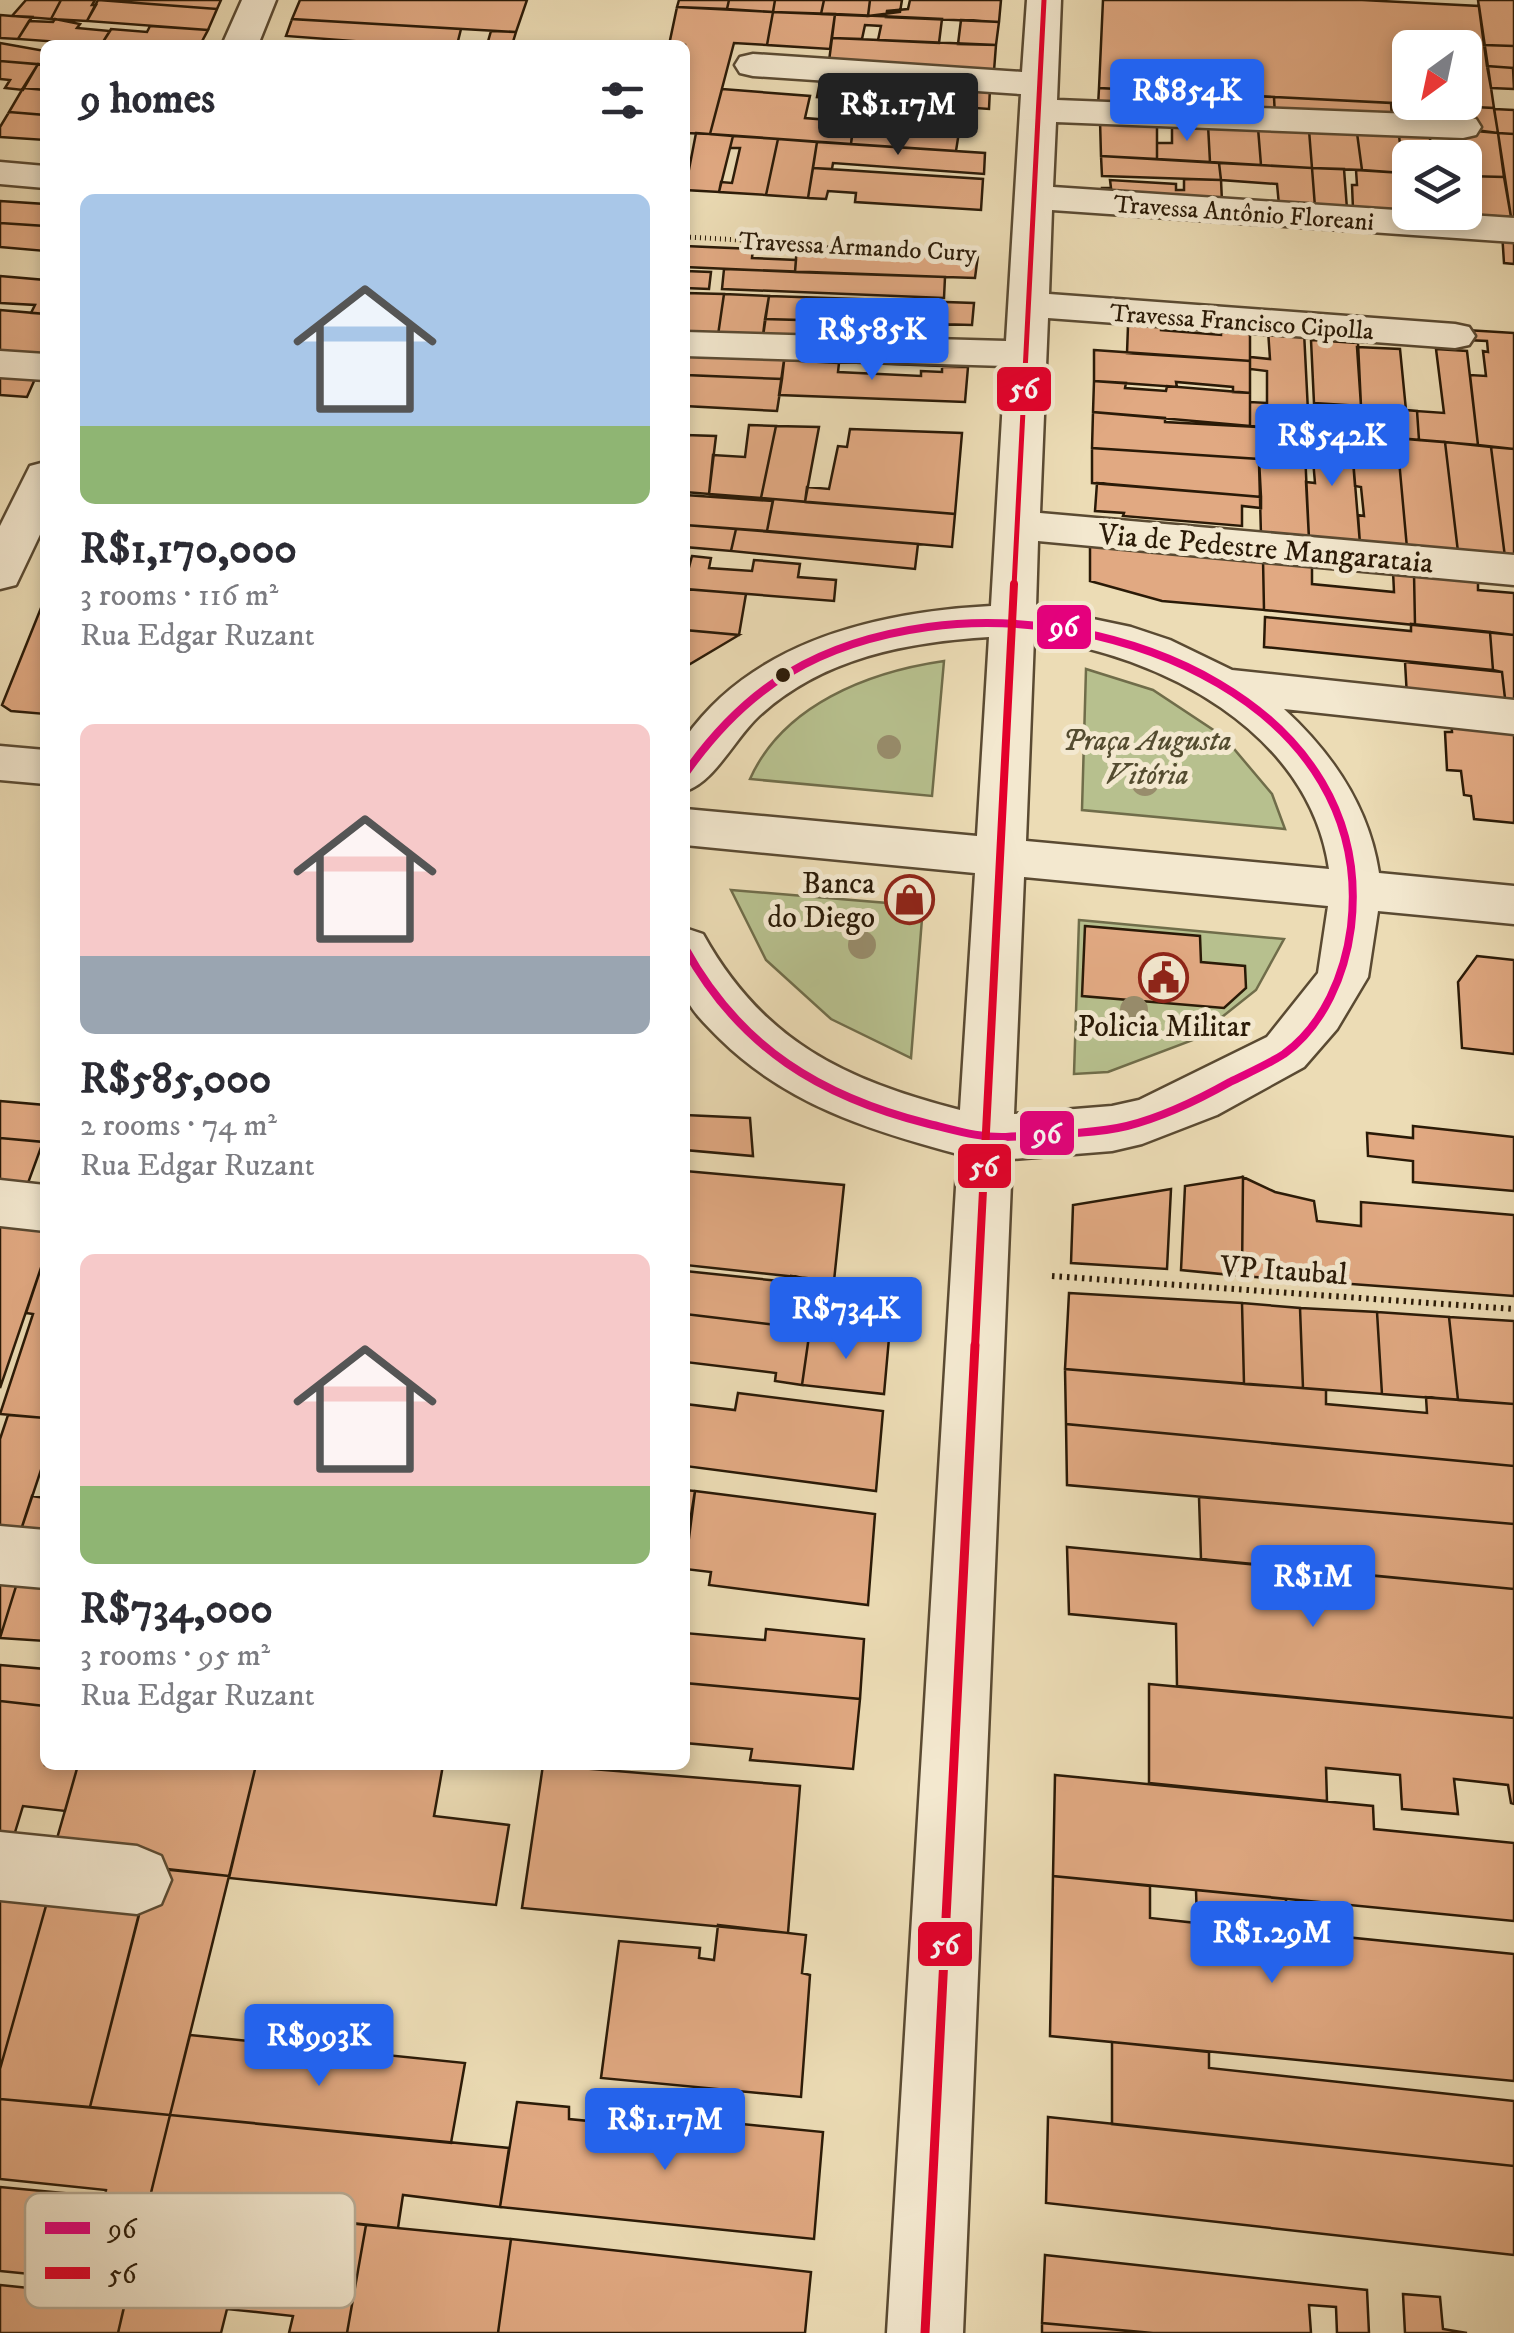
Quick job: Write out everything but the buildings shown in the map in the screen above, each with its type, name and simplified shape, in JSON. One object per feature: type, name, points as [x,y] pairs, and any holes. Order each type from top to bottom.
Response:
[{"type":"street","points":[[242,40],[260,0]]},
{"type":"street","points":[[925,2333],[1044,0]]},
{"type":"street","points":[[753,65],[1040,97],[1363,126],[1463,127]]},
{"type":"street","points":[[0,173],[40,177]]},
{"type":"street","name":"Travessa Antônio Floreani","points":[[1034,198],[1514,230]]},
{"type":"street","name":"Travessa Francisco Cipolla","points":[[1028,305],[1455,336]]},
{"type":"street","points":[[690,344],[1026,354]]},
{"type":"street","points":[[0,364],[40,367]]},
{"type":"street","points":[[0,574],[40,487]]},
{"type":"street","name":"Via de Pedestre Mangarataia","points":[[1017,526],[1514,570]]},
{"type":"street","points":[[690,765],[699,749],[742,701],[798,663],[864,637],[937,622],[1013,621],[1088,631],[1158,653],[1224,686],[1271,722],[1310,764],[1339,811],[1353,850],[1358,890],[1342,976],[1291,1048],[1198,1101],[1123,1127],[987,1137],[896,1118],[814,1082],[746,1034],[697,975],[690,959]]},
{"type":"street","points":[[1224,686],[1514,717]]},
{"type":"street","points":[[0,763],[40,767]]},
{"type":"street","points":[[690,827],[1514,904]]},
{"type":"street","points":[[0,1203],[40,1207]]},
{"type":"street","points":[[0,1554],[40,1558]]},
{"type":"street","points":[[0,1866],[138,1880]]},
{"type":"path","name":"Travessa Armando Cury","points":[[690,236],[1031,257]]},
{"type":"path","name":"VP Itaubal","points":[[1052,1276],[1514,1309]]},
{"type":"green space","points":[[944,661],[932,796],[750,779],[784,731],[831,696],[886,674]]},
{"type":"green space","name":"Praça Augusta Vitória","points":[[1086,669],[1153,690],[1224,737],[1272,794],[1285,829],[1082,810]]},
{"type":"green space","points":[[731,890],[923,906],[911,1058],[831,1019],[766,960]]},
{"type":"green space","points":[[1079,920],[1284,939],[1256,990],[1193,1040],[1108,1072],[1074,1074]]},
{"type":"transit line","name":"56","points":[[925,2333],[1044,0]]},
{"type":"transit line","name":"96","points":[[690,767],[712,735],[744,703],[780,676],[861,640],[905,630],[996,621],[1075,628],[1153,651],[1191,668],[1258,711],[1320,780],[1343,824],[1354,872],[1342,977],[1297,1042],[1266,1064],[1198,1099],[1142,1122],[1112,1129],[988,1137],[861,1103],[824,1087],[757,1042],[729,1015],[690,957]]},
{"type":"place","name":"Banca do Diego","points":[[910,900]]},
{"type":"place","name":"Policia Militar","points":[[1164,977]]}]
